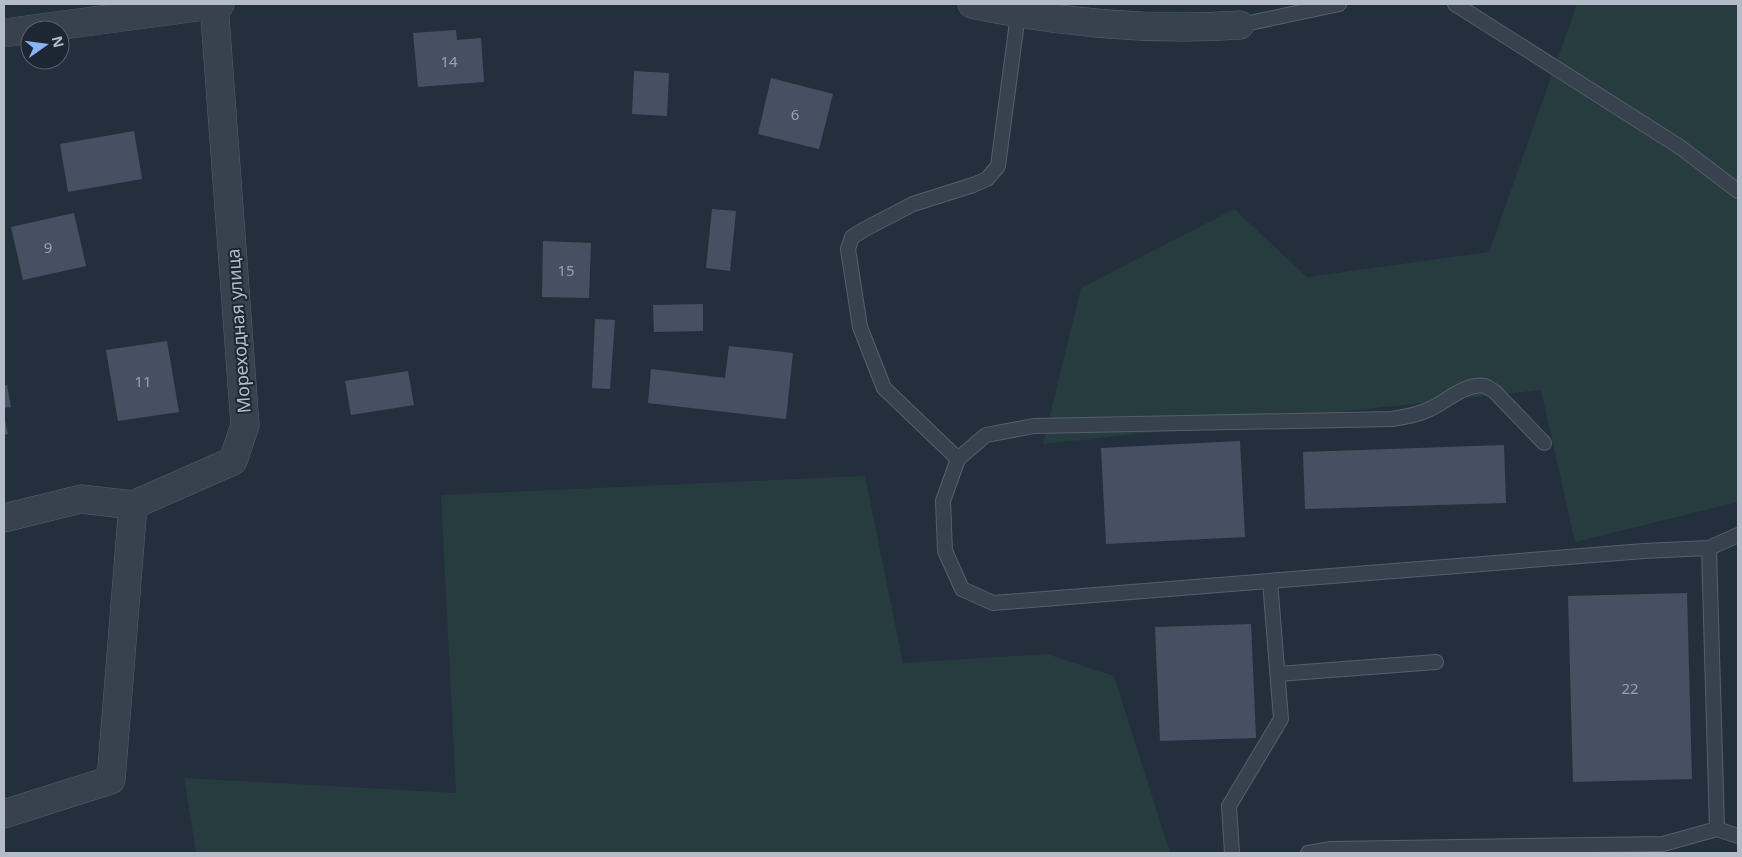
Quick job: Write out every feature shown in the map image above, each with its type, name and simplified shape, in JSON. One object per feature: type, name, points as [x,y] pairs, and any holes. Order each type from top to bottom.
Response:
[{"type":"street","points":[[4,33],[216,4]]},
{"type":"street","name":"Мореходная улица","points":[[133,505],[232,461],[245,424],[216,4]]},
{"type":"street","points":[[972,4],[1019,9],[1095,24],[1194,28],[1240,25]]},
{"type":"street","points":[[4,518],[81,499],[133,505],[110,780],[4,814]]},
{"type":"lane","points":[[1240,25],[1339,4]]},
{"type":"lane","points":[[1456,4],[1680,147],[1738,191]]},
{"type":"lane","points":[[958,459],[884,388],[860,327],[848,249],[852,237],[865,229],[913,204],[987,179],[998,166],[1019,9]]},
{"type":"lane","points":[[1544,443],[1495,392],[1485,386],[1467,389],[1431,409],[1412,416],[1392,419],[1034,426],[986,436],[958,459],[943,501],[945,551],[962,589],[993,603],[1644,551],[1709,548],[1738,535]]},
{"type":"lane","points":[[1709,548],[1717,829]]},
{"type":"lane","points":[[1232,853],[1228,806],[1282,719],[1270,581]]},
{"type":"lane","points":[[1278,674],[1436,662]]},
{"type":"lane","points":[[1308,853],[1331,849],[1663,844],[1717,829],[1738,836]]},
{"type":"green space","points":[[1577,4],[1738,4],[1738,502],[1575,542],[1541,390],[1043,444],[1081,288],[1234,209],[1307,277],[1489,252]]},
{"type":"green space","points":[[865,476],[903,663],[1047,654],[1114,676],[1170,853],[196,853],[184,778],[456,793],[441,495]]},
{"type":"building","points":[[456,30],[457,40],[481,38],[484,82],[418,87],[413,33]]},
{"type":"building","points":[[634,71],[669,73],[667,116],[632,114]]},
{"type":"building","points":[[771,78],[833,94],[819,149],[758,134]]},
{"type":"building","points":[[134,131],[142,179],[68,192],[60,144]]},
{"type":"building","points":[[712,209],[736,211],[730,271],[706,268]]},
{"type":"building","points":[[74,213],[86,266],[23,280],[11,227]]},
{"type":"building","points":[[543,241],[591,243],[589,298],[542,297]]},
{"type":"building","points":[[703,304],[703,331],[654,332],[653,305]]},
{"type":"building","points":[[595,319],[615,320],[610,389],[592,388]]},
{"type":"building","points":[[167,341],[179,412],[118,421],[106,350]]},
{"type":"building","points":[[729,346],[793,353],[786,419],[648,403],[651,369],[725,378]]},
{"type":"building","points":[[408,371],[414,405],[351,415],[345,381]]},
{"type":"building","points":[[7,385],[11,407],[4,408],[4,386]]},
{"type":"building","points":[[4,416],[8,434],[4,435]]},
{"type":"building","points":[[1240,441],[1245,537],[1106,544],[1101,448]]},
{"type":"building","points":[[1504,445],[1506,503],[1305,509],[1303,452]]},
{"type":"building","points":[[1687,593],[1692,779],[1573,782],[1568,596]]},
{"type":"building","points":[[1251,624],[1256,738],[1160,741],[1155,627]]}]
